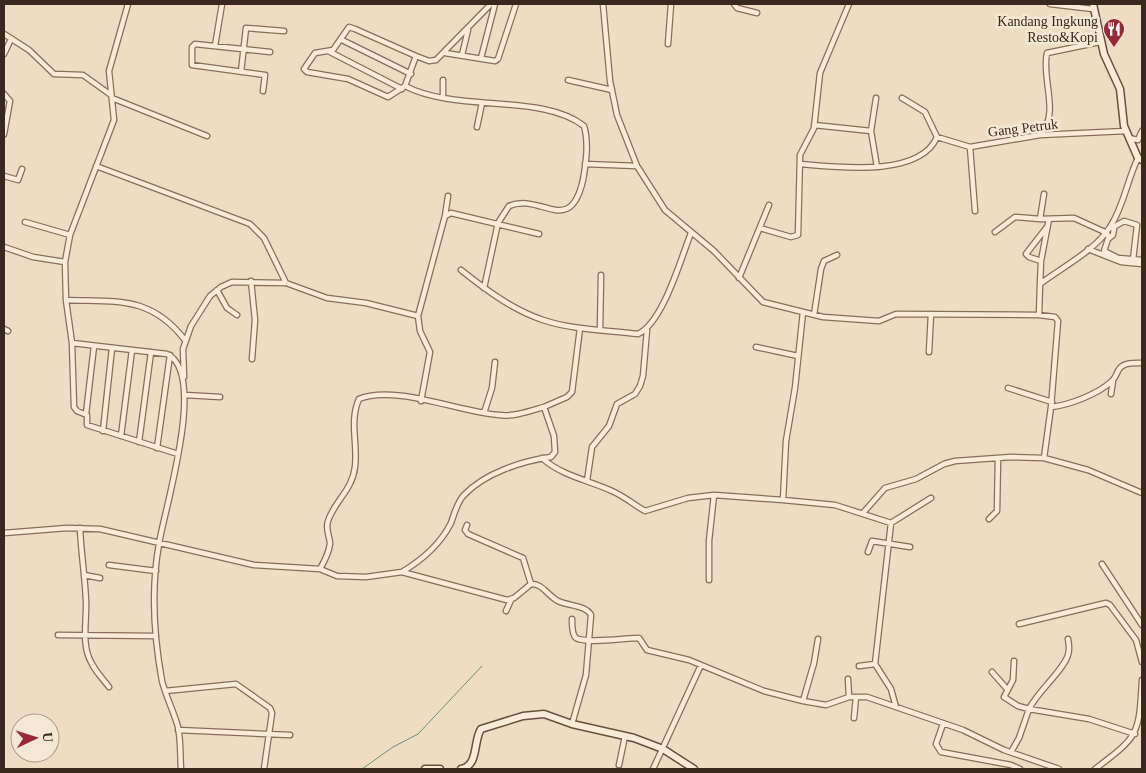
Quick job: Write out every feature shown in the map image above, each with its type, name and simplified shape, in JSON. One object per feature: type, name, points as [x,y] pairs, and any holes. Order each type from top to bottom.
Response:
[{"type":"street","points":[[86,414],[77,411],[74,407],[72,343],[66,300],[65,262],[70,235],[114,120],[109,78],[111,61],[128,4]]},
{"type":"street","points":[[215,46],[222,4]]},
{"type":"street","points":[[330,52],[342,40],[349,27],[432,61],[445,53],[493,4]]},
{"type":"street","points":[[481,58],[493,4]]},
{"type":"street","points":[[445,53],[495,61],[500,57],[516,4]]},
{"type":"street","points":[[603,4],[612,90],[617,116],[637,166],[665,210],[714,251],[763,302],[814,315],[879,321],[896,314],[1039,315],[1055,317],[1058,321],[1044,458]]},
{"type":"street","points":[[668,44],[672,4]]},
{"type":"street","points":[[734,4],[737,8],[757,14]]},
{"type":"street","points":[[760,228],[791,237],[798,234],[802,147],[814,125],[820,73],[850,4]]},
{"type":"street","points":[[1050,4],[1093,6],[1100,42],[1120,89],[1126,131],[1140,159],[1112,228],[1113,235],[1109,238],[1104,251],[1118,258],[1142,260]]},
{"type":"street","points":[[241,72],[246,28],[284,31]]},
{"type":"street","points":[[462,55],[468,29]]},
{"type":"street","points":[[4,34],[29,50],[57,76],[79,74],[112,96],[207,136]]},
{"type":"street","points":[[4,54],[11,39]]},
{"type":"street","points":[[342,40],[411,74]]},
{"type":"street","points":[[1040,135],[1046,128],[1050,117],[1047,89],[1047,53],[1100,42]]},
{"type":"street","points":[[264,91],[265,74],[191,64],[193,44],[270,52]]},
{"type":"street","points":[[416,56],[411,74],[404,88],[391,96],[385,97],[348,79],[304,70],[315,53],[330,52],[404,88],[443,98],[548,110],[577,120],[584,126],[586,133],[585,164],[579,196],[570,208],[561,210],[514,204],[505,210],[498,223],[484,288]]},
{"type":"street","points":[[99,88],[109,78]]},
{"type":"street","points":[[443,80],[443,98]]},
{"type":"street","points":[[568,80],[612,90]]},
{"type":"street","points":[[4,94],[10,101],[4,134]]},
{"type":"street","points":[[876,98],[871,131],[877,167]]},
{"type":"street","points":[[800,164],[851,168],[877,167],[900,163],[933,147],[937,137],[925,112],[902,98]]},
{"type":"street","points":[[477,127],[482,103]]},
{"type":"street","points":[[814,125],[871,131]]},
{"type":"street","name":"Gang Petruk","points":[[937,137],[970,147],[1040,135],[1126,131]]},
{"type":"street","points":[[1129,138],[1138,140],[1142,132]]},
{"type":"street","points":[[970,147],[975,211]]},
{"type":"street","points":[[585,164],[637,166]]},
{"type":"street","points":[[96,166],[250,224],[264,238],[286,283]]},
{"type":"street","points":[[4,176],[18,180],[22,169]]},
{"type":"street","points":[[1040,219],[1044,194]]},
{"type":"street","points":[[421,400],[430,352],[420,331],[418,316],[445,216],[448,196]]},
{"type":"street","points":[[739,278],[769,206]]},
{"type":"street","points":[[445,216],[451,213],[539,234]]},
{"type":"street","points":[[995,232],[1014,217],[1040,219],[1074,218],[1106,232],[1109,238]]},
{"type":"street","points":[[1039,315],[1041,261],[1049,219]]},
{"type":"street","points":[[1040,284],[1122,221],[1140,225],[1133,260]]},
{"type":"street","points":[[25,222],[70,235]]},
{"type":"street","points":[[1041,261],[1029,258],[1026,254],[1047,227]]},
{"type":"street","points":[[587,481],[592,447],[609,426],[618,404],[635,394],[640,386],[643,376],[647,330],[674,281],[691,233]]},
{"type":"street","points":[[4,247],[33,257],[65,262]]},
{"type":"street","points":[[1088,248],[1116,260],[1142,264]]},
{"type":"street","points":[[814,315],[824,261],[837,255]]},
{"type":"street","points":[[461,270],[484,288],[543,320],[580,328],[638,334],[647,330]]},
{"type":"street","points":[[600,330],[601,275]]},
{"type":"street","points":[[251,281],[254,320],[252,359]]},
{"type":"street","points":[[181,769],[178,730],[165,691],[156,636],[156,571],[159,543],[169,505],[178,454],[185,395],[185,340],[196,317],[217,290],[228,283],[251,281],[286,283],[327,298],[366,303],[418,316]]},
{"type":"street","points":[[217,290],[227,308],[237,315]]},
{"type":"street","points":[[66,300],[138,304],[168,322],[185,340]]},
{"type":"street","points":[[783,500],[786,441],[802,312]]},
{"type":"street","points":[[929,352],[930,314]]},
{"type":"street","points":[[320,569],[330,544],[327,533],[330,517],[350,488],[353,478],[356,458],[354,428],[356,405],[359,399],[376,394],[399,395],[484,413],[508,415],[544,407],[567,397],[572,392],[580,328]]},
{"type":"street","points":[[72,343],[170,355],[177,364],[184,384]]},
{"type":"street","points":[[94,346],[86,414],[87,426],[178,454]]},
{"type":"street","points":[[756,347],[798,356]]},
{"type":"street","points":[[103,431],[112,348]]},
{"type":"street","points":[[121,436],[132,350]]},
{"type":"street","points":[[139,442],[151,352]]},
{"type":"street","points":[[157,448],[170,355]]},
{"type":"street","points":[[484,413],[492,388],[495,362]]},
{"type":"street","points":[[1111,394],[1113,381],[1123,366],[1142,364]]},
{"type":"street","points":[[1008,388],[1051,404],[1071,403],[1113,381]]},
{"type":"street","points":[[185,395],[220,397]]},
{"type":"street","points":[[402,572],[432,551],[450,525],[462,496],[484,480],[504,470],[551,456],[555,452],[544,407]]},
{"type":"street","points":[[542,458],[562,473],[614,492],[646,511],[688,498],[714,496],[835,505],[891,523]]},
{"type":"street","points":[[988,519],[997,511],[998,458]]},
{"type":"street","points":[[863,513],[883,490],[916,479],[944,464],[956,460],[1044,458],[1088,470],[1142,493]]},
{"type":"street","points":[[709,580],[709,541],[714,496]]},
{"type":"street","points":[[891,523],[931,498]]},
{"type":"street","points":[[891,523],[875,664],[891,689],[896,707]]},
{"type":"street","points":[[467,525],[465,530],[468,534],[523,558],[531,584]]},
{"type":"street","points":[[80,528],[81,561],[84,575],[86,644],[91,662],[109,687]]},
{"type":"street","points":[[4,533],[80,528],[100,529],[254,565],[320,569],[337,576],[402,572],[511,600]]},
{"type":"street","points":[[868,552],[872,541],[889,545],[910,546]]},
{"type":"street","points":[[1102,564],[1142,625]]},
{"type":"street","points":[[108,565],[156,571]]},
{"type":"street","points":[[84,575],[100,578]]},
{"type":"street","points":[[506,611],[511,600],[531,584],[538,584],[559,602],[590,612],[590,640],[586,675],[572,724]]},
{"type":"street","points":[[1019,624],[1106,603],[1110,605],[1136,640],[1142,662]]},
{"type":"street","points":[[572,619],[575,636],[590,640],[639,638],[646,649],[701,665],[764,691],[803,701],[826,705],[849,698],[867,697],[1059,769]]},
{"type":"street","points":[[58,636],[86,634],[156,636]]},
{"type":"street","points":[[1136,640],[1142,636]]},
{"type":"street","points":[[803,701],[814,663],[818,639]]},
{"type":"street","points":[[1010,752],[1019,738],[1036,695],[1066,660],[1070,650],[1068,639]]},
{"type":"street","points":[[1014,661],[1013,680],[1004,697],[1006,699],[1029,709],[1052,711],[1089,719],[1135,734]]},
{"type":"street","points":[[859,666],[875,664]]},
{"type":"street","points":[[653,769],[701,665]]},
{"type":"street","points":[[992,672],[1007,689]]},
{"type":"street","points":[[848,679],[849,698]]},
{"type":"street","points":[[1095,769],[1128,745],[1135,734],[1142,680]]},
{"type":"street","points":[[165,691],[238,685],[270,708],[272,712],[264,769]]},
{"type":"street","points":[[854,718],[856,698]]},
{"type":"street","points":[[460,769],[470,764],[478,733],[485,727],[534,714],[544,714],[572,724],[625,736],[663,749],[694,769]]},
{"type":"street","points":[[943,724],[936,744],[941,752],[1004,764],[1020,769]]},
{"type":"street","points":[[178,730],[290,735]]},
{"type":"street","points":[[619,765],[625,736]]},
{"type":"street","points":[[425,769],[440,769]]},
{"type":"waterway","points":[[362,769],[393,747],[418,734],[482,666]]},
{"type":"place","name":"Kandang Ingkung Resto&Kopi","points":[[1114,48]]}]
